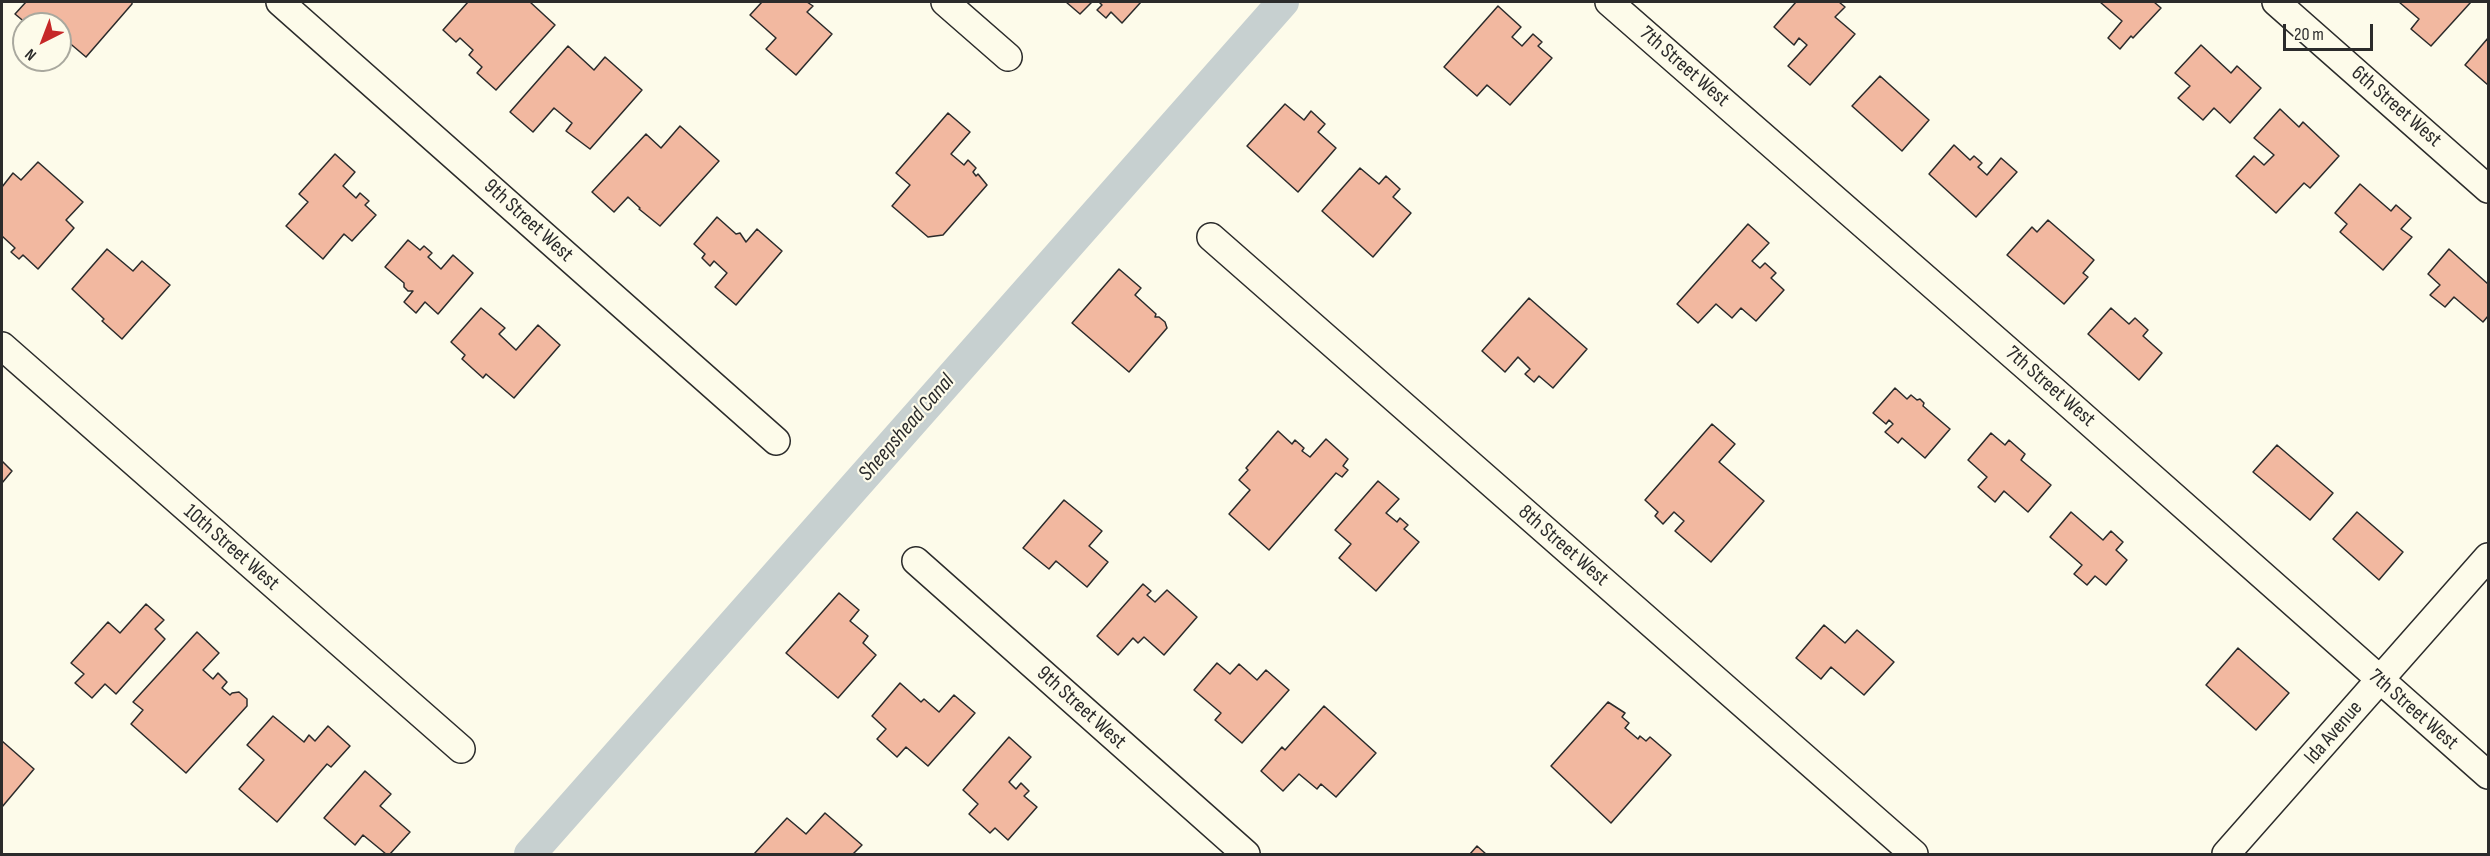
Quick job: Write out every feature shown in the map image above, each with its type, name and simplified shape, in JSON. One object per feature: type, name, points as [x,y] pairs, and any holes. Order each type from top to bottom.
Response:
[{"type":"street","name":"9th Street West","points":[[280,2],[776,441]]},
{"type":"street","points":[[945,2],[1008,57]]},
{"type":"street","name":"7th Street West","points":[[1608,2],[2069,404],[2488,775]]},
{"type":"street","name":"6th Street West","points":[[2276,2],[2488,189]]},
{"type":"street","name":"8th Street West","points":[[1212,237],[1914,855]]},
{"type":"street","name":"10th Street West","points":[[2,346],[461,749]]},
{"type":"street","name":"Ida Avenue","points":[[2226,855],[2488,557]]},
{"type":"street","name":"9th Street West","points":[[916,561],[1246,855]]},
{"type":"building","points":[[26,2],[132,2],[86,57],[72,45],[72,12],[17,12]]},
{"type":"building","points":[[468,2],[530,2],[555,25],[496,90],[477,73],[482,67],[469,55],[473,50],[460,38],[456,42],[443,30]]},
{"type":"building","points":[[762,2],[807,2],[813,6],[807,12],[832,34],[796,75],[766,49],[776,38],[750,15]]},
{"type":"building","points":[[1066,2],[1092,2],[1080,14]]},
{"type":"building","points":[[1099,2],[1141,2],[1122,23],[1111,12],[1106,18],[1097,10],[1102,5]]},
{"type":"building","points":[[1796,2],[1839,2],[1845,7],[1835,17],[1855,34],[1810,85],[1788,66],[1807,45],[1799,38],[1794,45],[1774,27]]},
{"type":"building","points":[[2100,2],[2154,2],[2161,8],[2120,49],[2108,38],[2122,21]]},
{"type":"building","points":[[2399,2],[2471,2],[2431,46],[2411,29],[2419,19]]},
{"type":"building","points":[[1498,6],[1521,27],[1512,37],[1522,46],[1533,34],[1542,42],[1538,46],[1552,58],[1510,105],[1487,85],[1477,96],[1444,67]]},
{"type":"building","points":[[2488,38],[2488,85],[2465,65]]},
{"type":"building","points":[[2201,45],[2231,73],[2237,66],[2261,88],[2230,123],[2214,108],[2203,120],[2178,98],[2190,86],[2175,73]]},
{"type":"building","points":[[568,46],[594,70],[605,57],[642,90],[590,149],[566,131],[572,123],[554,108],[533,132],[510,112]]},
{"type":"building","points":[[1880,76],[1929,120],[1902,151],[1852,106]]},
{"type":"building","points":[[1285,104],[1304,120],[1311,111],[1325,124],[1318,132],[1336,148],[1298,192],[1247,146]]},
{"type":"building","points":[[2280,109],[2299,127],[2303,122],[2339,156],[2310,188],[2304,183],[2276,213],[2236,176],[2254,156],[2264,165],[2274,155],[2254,138]]},
{"type":"building","points":[[948,113],[970,132],[951,154],[964,165],[968,160],[976,168],[973,172],[976,176],[978,174],[987,185],[943,235],[928,237],[892,206],[910,185],[896,173]]},
{"type":"building","points":[[680,126],[719,161],[660,226],[628,197],[614,212],[592,192],[646,134],[661,148]]},
{"type":"building","points":[[1954,145],[1970,160],[1974,156],[1982,163],[1978,167],[1987,175],[2001,158],[2017,172],[1976,217],[1929,174]]},
{"type":"building","points":[[335,154],[355,172],[343,186],[356,198],[360,193],[369,201],[365,205],[376,215],[352,241],[344,234],[323,259],[286,226],[308,202],[299,194]]},
{"type":"building","points":[[38,162],[83,202],[66,220],[74,228],[38,269],[23,255],[19,259],[11,252],[15,248],[2,236],[2,187],[13,173],[21,180]]},
{"type":"building","points":[[1360,168],[1379,184],[1386,176],[1400,189],[1393,197],[1411,213],[1373,257],[1322,211]]},
{"type":"building","points":[[2360,184],[2391,211],[2396,205],[2411,218],[2401,229],[2412,237],[2383,270],[2340,232],[2347,224],[2335,213]]},
{"type":"building","points":[[717,217],[736,234],[740,233],[746,242],[757,229],[782,251],[736,305],[715,287],[727,273],[714,261],[710,266],[702,258],[705,254],[694,244]]},
{"type":"building","points":[[2048,220],[2094,260],[2083,273],[2088,277],[2064,304],[2007,255],[2032,227],[2037,232]]},
{"type":"building","points":[[1748,224],[1769,243],[1752,261],[1760,268],[1765,263],[1776,273],[1771,278],[1784,290],[1756,321],[1741,308],[1732,318],[1716,304],[1698,323],[1677,304]]},
{"type":"building","points":[[408,240],[420,250],[424,246],[432,253],[428,257],[441,269],[453,255],[473,273],[438,314],[425,302],[416,313],[404,302],[413,291],[408,291],[404,283],[385,267]]},
{"type":"building","points":[[107,249],[133,271],[142,261],[170,285],[122,339],[72,289]]},
{"type":"building","points":[[2449,249],[2488,284],[2488,316],[2483,322],[2454,297],[2445,307],[2430,295],[2440,285],[2428,274]]},
{"type":"building","points":[[1119,269],[1141,288],[1135,295],[1156,314],[1155,317],[1165,322],[1167,328],[1129,372],[1072,323]]},
{"type":"building","points":[[1529,298],[1587,349],[1553,388],[1539,376],[1534,382],[1525,374],[1530,369],[1518,357],[1505,372],[1482,351]]},
{"type":"building","points":[[481,308],[505,328],[499,334],[516,350],[538,325],[560,345],[514,398],[486,374],[483,378],[462,359],[465,355],[451,342]]},
{"type":"building","points":[[2111,308],[2129,324],[2135,318],[2148,330],[2143,336],[2162,353],[2139,380],[2088,334]]},
{"type":"building","points":[[1895,388],[1907,399],[1911,395],[1917,400],[1920,399],[1924,403],[1923,406],[1950,429],[1925,458],[1902,438],[1898,443],[1885,432],[1893,424],[1889,420],[1886,424],[1873,413]]},
{"type":"building","points":[[1712,424],[1735,444],[1719,462],[1764,501],[1711,562],[1675,531],[1684,521],[1674,512],[1663,524],[1655,516],[1658,512],[1645,500]]},
{"type":"building","points":[[1278,431],[1292,444],[1295,440],[1304,448],[1302,451],[1310,457],[1326,439],[1348,459],[1343,466],[1348,470],[1342,477],[1336,473],[1269,550],[1229,514],[1250,490],[1239,480],[1248,470],[1246,468]]},
{"type":"building","points":[[1991,433],[2005,445],[2009,440],[2025,454],[2021,460],[2051,485],[2028,512],[2004,491],[1995,502],[1978,487],[1987,477],[1968,460]]},
{"type":"building","points":[[2277,445],[2333,493],[2310,520],[2253,472]]},
{"type":"building","points":[[2,461],[12,471],[2,483]]},
{"type":"building","points":[[1378,481],[1399,499],[1386,513],[1397,522],[1400,518],[1408,525],[1404,529],[1419,542],[1376,591],[1339,558],[1351,544],[1335,530]]},
{"type":"building","points":[[1064,500],[1102,531],[1089,546],[1108,562],[1087,587],[1056,561],[1049,569],[1023,548]]},
{"type":"building","points":[[2071,512],[2103,540],[2111,531],[2123,542],[2116,550],[2127,560],[2106,585],[2095,576],[2087,585],[2074,574],[2082,565],[2050,537]]},
{"type":"building","points":[[2357,512],[2403,552],[2379,580],[2333,539]]},
{"type":"building","points":[[1143,584],[1151,591],[1147,595],[1155,602],[1167,590],[1197,617],[1164,655],[1144,637],[1138,643],[1133,638],[1118,655],[1097,636]]},
{"type":"building","points":[[839,593],[859,610],[850,621],[868,636],[863,643],[876,655],[838,698],[786,653]]},
{"type":"building","points":[[146,604],[164,620],[155,629],[165,639],[116,694],[105,684],[92,698],[75,683],[84,674],[71,663],[108,622],[120,633]]},
{"type":"building","points":[[1824,625],[1845,643],[1857,630],[1894,662],[1864,695],[1831,667],[1821,679],[1796,658]]},
{"type":"building","points":[[197,632],[219,653],[203,670],[213,679],[218,673],[227,682],[222,688],[230,695],[239,692],[247,699],[247,706],[186,773],[131,724],[143,710],[133,702]]},
{"type":"building","points":[[2238,648],[2289,693],[2256,730],[2206,685]]},
{"type":"building","points":[[1217,663],[1230,674],[1239,664],[1257,680],[1266,670],[1289,690],[1242,743],[1215,720],[1221,713],[1194,690]]},
{"type":"building","points":[[900,683],[921,702],[924,699],[939,712],[954,695],[975,713],[928,766],[906,747],[897,757],[877,739],[886,729],[872,716]]},
{"type":"building","points":[[1608,702],[1625,713],[1622,717],[1629,723],[1625,728],[1638,739],[1640,736],[1646,741],[1650,737],[1671,755],[1611,823],[1551,766]]},
{"type":"building","points":[[1324,706],[1376,753],[1336,797],[1321,784],[1317,789],[1299,774],[1283,791],[1261,771],[1282,747],[1285,750]]},
{"type":"building","points":[[273,716],[304,742],[309,735],[315,741],[328,726],[350,746],[331,767],[327,764],[277,822],[239,789],[264,760],[247,745]]},
{"type":"building","points":[[1009,737],[1031,757],[1009,782],[1016,789],[1021,783],[1029,791],[1024,796],[1037,807],[1008,840],[995,828],[990,833],[969,814],[978,804],[963,790]]},
{"type":"building","points":[[2,741],[34,769],[2,807]]},
{"type":"building","points":[[365,771],[391,794],[380,806],[410,832],[390,854],[386,854],[363,835],[355,845],[324,818]]},
{"type":"building","points":[[825,813],[862,845],[853,854],[754,854],[787,818],[806,834]]},
{"type":"building","points":[[1477,846],[1486,854],[1470,854]]},
{"type":"waterway","name":"Sheepshead Canal","points":[[530,854],[1283,2]]}]
